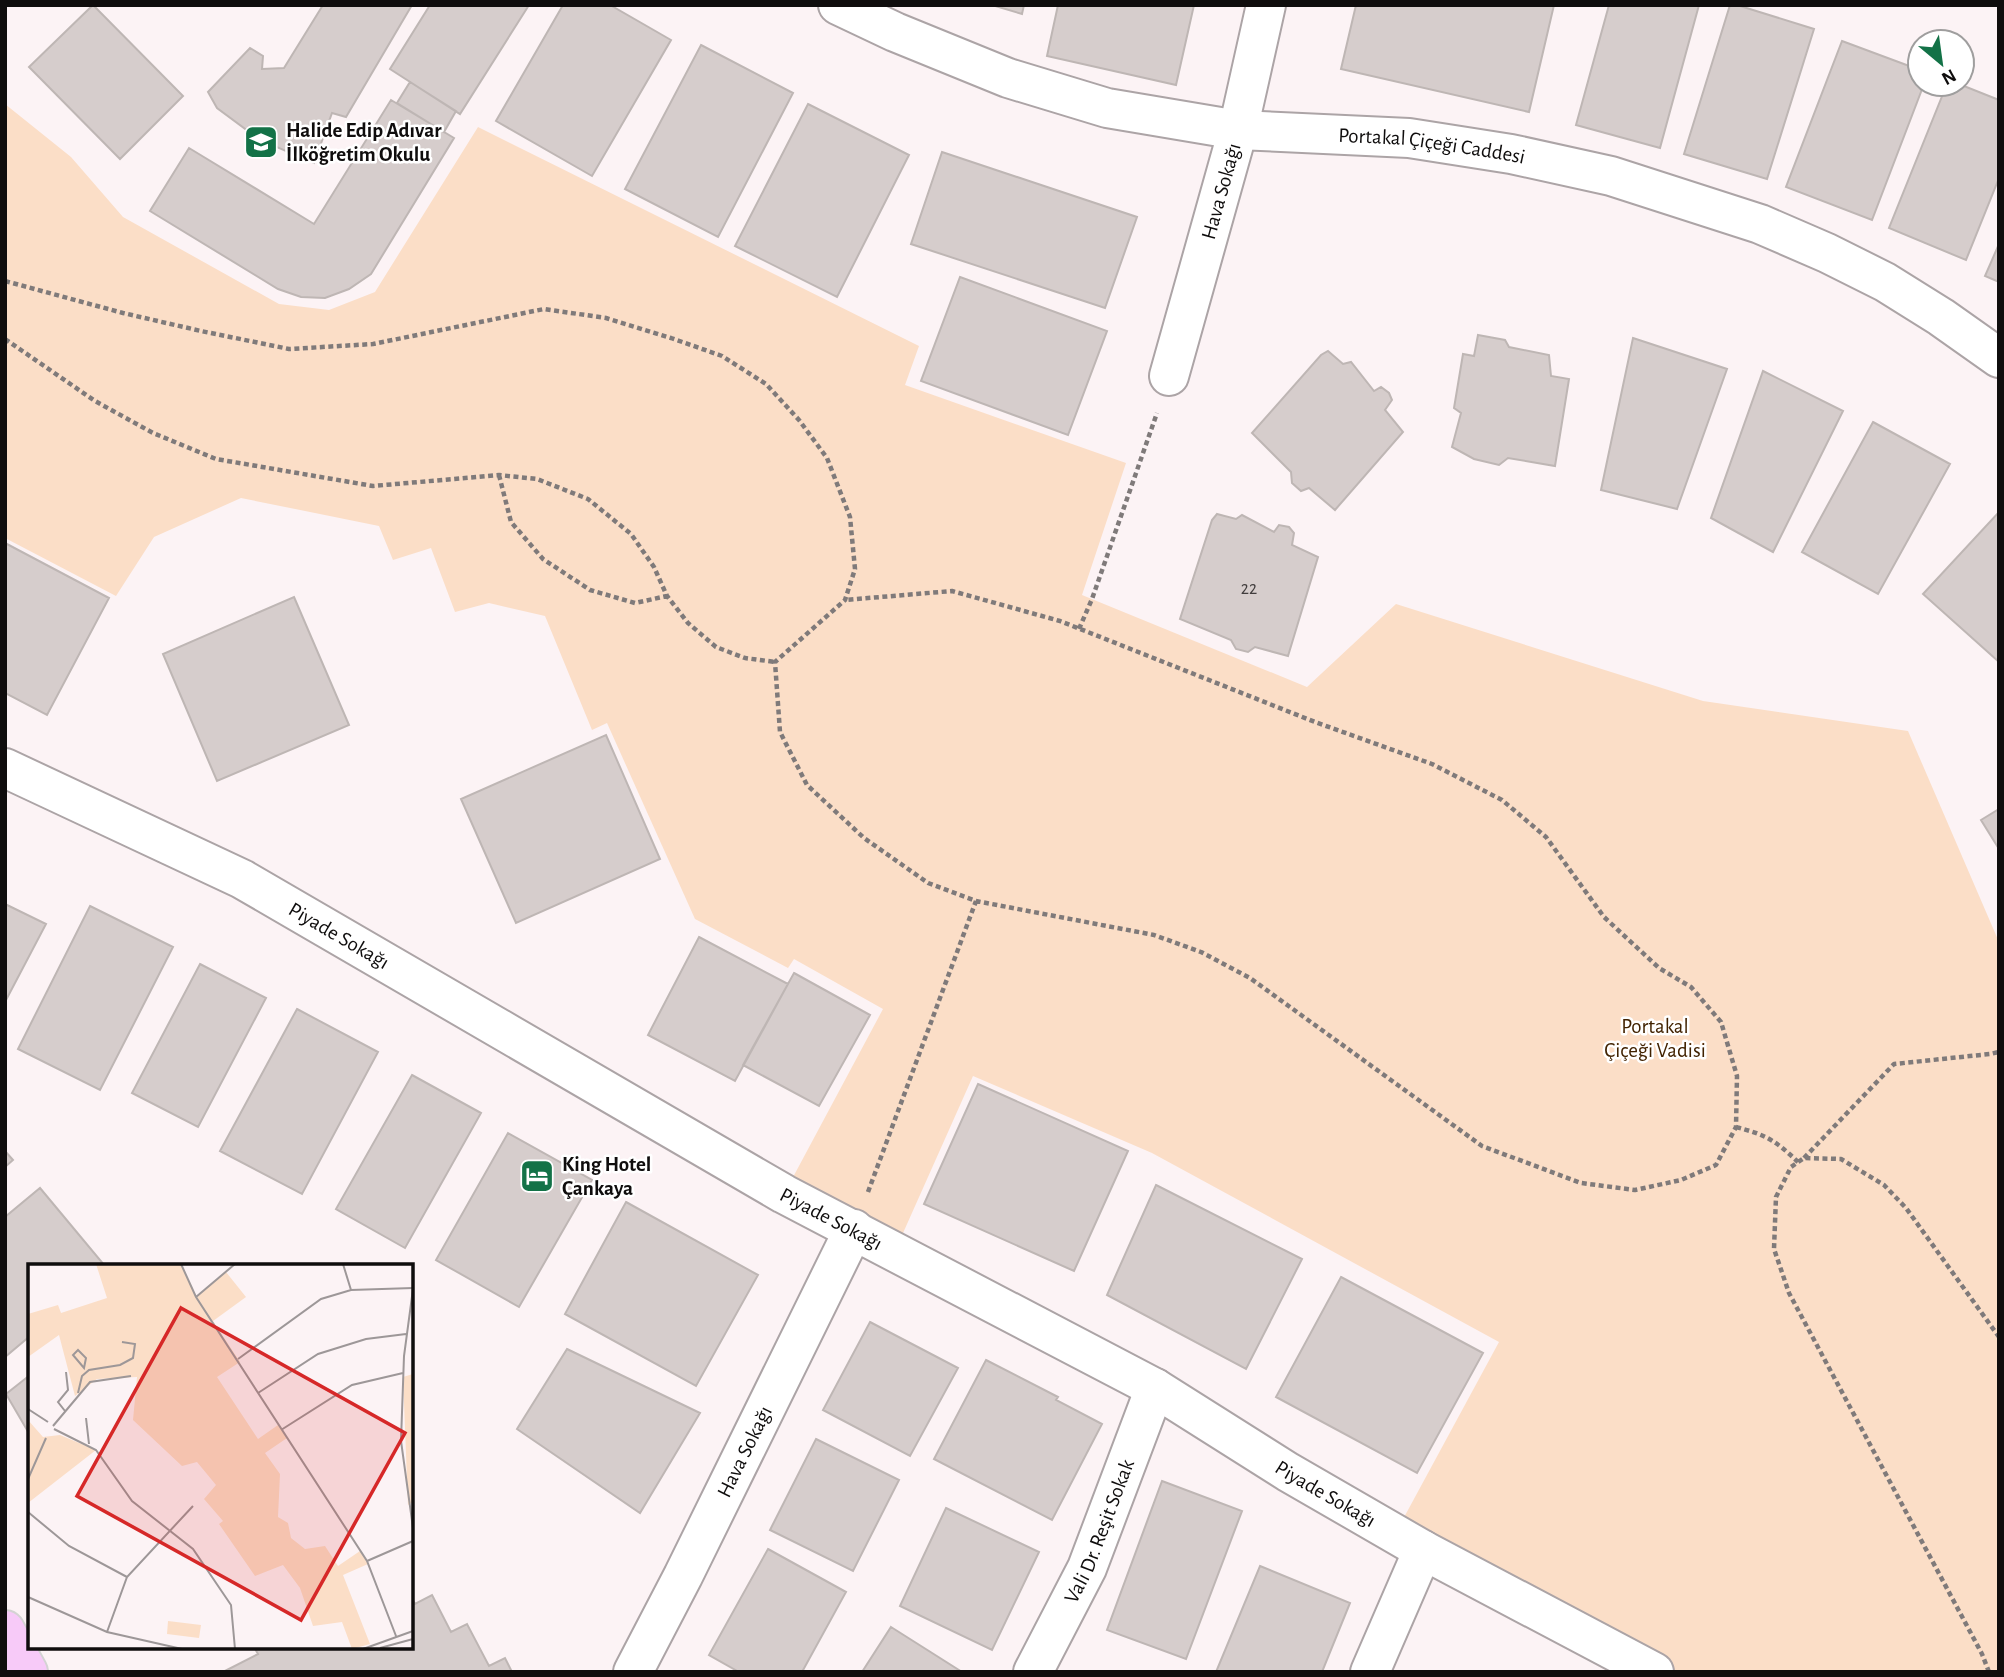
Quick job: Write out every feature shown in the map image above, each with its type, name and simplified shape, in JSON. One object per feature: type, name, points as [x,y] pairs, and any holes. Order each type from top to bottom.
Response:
[{"type":"main road","points":[[5,1630],[28,1672]]},
{"type":"street","name":"Portakal Çiçeği Caddesi","points":[[838,5],[895,32],[1009,78],[1107,108],[1238,130],[1409,138],[1511,154],[1611,176],[1760,224],[1827,253],[1885,282],[1999,358]]},
{"type":"street","name":"Hava Sokağı","points":[[1169,376],[1238,130],[1266,5]]},
{"type":"street","name":"Piyade Sokağı","points":[[5,768],[242,879],[784,1194],[1154,1388],[1288,1472],[1423,1550],[1654,1672]]},
{"type":"street","name":"Hava Sokağı","points":[[633,1672],[853,1229]]},
{"type":"street","name":"Vali Dr. Reşit Sokak","points":[[1033,1672],[1087,1568],[1154,1388]]},
{"type":"street","points":[[1370,1672],[1423,1550]]},
{"type":"path","points":[[5,281],[136,316],[289,349],[373,344],[544,309],[606,318],[722,356],[766,384],[799,420],[827,458],[850,517],[855,569],[845,600],[775,662]]},
{"type":"path","points":[[5,338],[95,401],[153,433],[216,459],[373,486],[499,475],[537,479],[588,499],[631,534],[654,567],[667,596],[688,623],[716,647],[745,658],[775,662]]},
{"type":"path","points":[[1079,629],[1092,599],[1169,376]]},
{"type":"path","points":[[499,475],[511,522],[543,559],[590,590],[635,603],[667,596]]},
{"type":"path","points":[[775,662],[780,732],[807,785],[864,838],[928,883],[976,901],[1154,934],[1201,952],[1250,978],[1482,1146],[1581,1183],[1635,1190],[1681,1180],[1716,1165],[1736,1127],[1737,1076],[1721,1022],[1691,987],[1659,968],[1604,917],[1546,837],[1502,800],[1432,764],[1315,722],[1060,621],[952,592],[845,600]]},
{"type":"path","points":[[853,1229],[976,901]]},
{"type":"path","points":[[1989,1672],[1982,1654],[1790,1293],[1774,1250],[1776,1197],[1791,1167],[1804,1158],[1894,1064],[1999,1052]]},
{"type":"path","points":[[1736,1127],[1764,1135],[1780,1144],[1798,1162]]},
{"type":"path","points":[[1804,1158],[1841,1159],[1884,1185],[1906,1208],[1999,1337]]},
{"type":"green space","name":"Portakal Çiçeği Vadisi","points":[[5,104],[71,157],[123,217],[279,304],[329,310],[375,292],[478,127],[919,346],[905,385],[1126,463],[1082,595],[1307,687],[1396,604],[1703,701],[1908,731],[1999,942],[1999,1672],[1654,1672],[1395,1534],[1499,1342],[1152,1153],[973,1076],[895,1251],[784,1194],[883,1009],[794,959],[788,968],[695,919],[607,723],[592,730],[545,616],[489,603],[455,612],[431,548],[393,560],[379,526],[241,498],[154,537],[116,596],[5,538]]},
{"type":"building","points":[[93,5],[183,96],[120,159],[29,67]]},
{"type":"building","points":[[323,5],[412,5],[346,117],[332,113],[314,163],[260,140],[217,108],[208,92],[250,48],[263,56],[262,69],[284,68]]},
{"type":"building","points":[[430,5],[529,5],[460,114],[390,69]]},
{"type":"building","points":[[563,5],[610,5],[671,40],[592,176],[496,121]]},
{"type":"building","points":[[992,5],[1024,5],[1022,14]]},
{"type":"building","points":[[1058,5],[1194,5],[1176,85],[1047,56]]},
{"type":"building","points":[[1356,5],[1554,5],[1529,112],[1341,69]]},
{"type":"building","points":[[1609,5],[1699,5],[1660,148],[1576,125]]},
{"type":"building","points":[[1730,5],[1814,29],[1767,179],[1684,154]]},
{"type":"building","points":[[1842,41],[1906,65],[1906,98],[1919,98],[1872,220],[1786,187]]},
{"type":"building","points":[[701,45],[793,93],[718,237],[625,189]]},
{"type":"building","points":[[410,82],[456,111],[444,132],[397,103]]},
{"type":"building","points":[[1976,91],[1999,100],[1999,178],[1966,260],[1889,228],[1941,98],[1976,98]]},
{"type":"building","points":[[391,100],[454,138],[371,274],[349,289],[325,298],[301,297],[278,289],[150,211],[189,148],[314,224]]},
{"type":"building","points":[[808,104],[909,155],[837,297],[735,246]]},
{"type":"building","points":[[942,152],[1137,217],[1105,308],[911,244]]},
{"type":"building","points":[[1999,244],[1999,282],[1985,276]]},
{"type":"building","points":[[960,277],[1107,331],[1068,435],[921,381]]},
{"type":"building","points":[[1478,335],[1505,340],[1509,347],[1549,355],[1551,376],[1569,379],[1555,466],[1508,458],[1499,465],[1474,459],[1452,447],[1461,413],[1454,408],[1463,354],[1474,356]]},
{"type":"building","points":[[1633,338],[1727,369],[1677,509],[1601,490]]},
{"type":"building","points":[[1328,351],[1343,364],[1351,362],[1374,391],[1381,387],[1389,393],[1392,400],[1385,410],[1403,432],[1335,510],[1309,488],[1301,491],[1292,483],[1291,472],[1252,433],[1321,355]]},
{"type":"building","points":[[1763,371],[1843,411],[1773,552],[1711,518]]},
{"type":"building","points":[[1873,422],[1950,464],[1878,594],[1802,552]]},
{"type":"building","points":[[1999,512],[1999,662],[1923,594]]},
{"type":"building","points":[[1217,514],[1236,519],[1242,515],[1274,532],[1279,525],[1289,527],[1294,533],[1292,545],[1318,557],[1288,656],[1255,647],[1248,652],[1236,649],[1231,640],[1180,619],[1212,520]]},
{"type":"building","points":[[5,543],[109,598],[47,715],[5,693]]},
{"type":"building","points":[[294,597],[349,725],[217,781],[163,654]]},
{"type":"building","points":[[606,735],[660,859],[516,923],[461,799]]},
{"type":"building","points":[[1999,809],[1999,849],[1981,820]]},
{"type":"building","points":[[5,904],[46,924],[5,1002]]},
{"type":"building","points":[[90,906],[173,947],[100,1090],[18,1049]]},
{"type":"building","points":[[699,937],[788,984],[735,1081],[648,1035]]},
{"type":"building","points":[[200,964],[266,998],[198,1127],[132,1093]]},
{"type":"building","points":[[794,973],[870,1015],[819,1106],[743,1065]]},
{"type":"building","points":[[297,1009],[378,1052],[302,1194],[220,1151]]},
{"type":"building","points":[[412,1075],[481,1113],[405,1248],[336,1209]]},
{"type":"building","points":[[978,1084],[1128,1151],[1074,1271],[924,1204]]},
{"type":"building","points":[[508,1133],[592,1180],[519,1307],[436,1260]]},
{"type":"building","points":[[5,1151],[13,1160],[5,1167]]},
{"type":"building","points":[[1156,1185],[1302,1259],[1246,1369],[1107,1295]]},
{"type":"building","points":[[40,1188],[103,1264],[28,1264],[28,1338],[5,1357],[5,1217]]},
{"type":"building","points":[[626,1202],[758,1275],[696,1386],[565,1314]]},
{"type":"building","points":[[1341,1277],[1483,1353],[1417,1473],[1276,1397]]},
{"type":"building","points":[[870,1322],[958,1368],[910,1456],[823,1410]]},
{"type":"building","points":[[567,1349],[700,1413],[640,1513],[517,1429]]},
{"type":"building","points":[[986,1360],[1058,1397],[1056,1400],[1102,1424],[1052,1520],[934,1459]]},
{"type":"building","points":[[28,1377],[28,1432],[6,1394]]},
{"type":"building","points":[[816,1439],[899,1480],[853,1571],[770,1530]]},
{"type":"building","points":[[1162,1481],[1242,1511],[1186,1659],[1107,1630]]},
{"type":"building","points":[[946,1508],[1039,1552],[992,1650],[900,1606]]},
{"type":"building","points":[[768,1549],[846,1592],[802,1672],[739,1672],[709,1655]]},
{"type":"building","points":[[1260,1566],[1350,1603],[1322,1672],[1216,1672]]},
{"type":"building","points":[[432,1595],[451,1632],[467,1624],[489,1666],[505,1658],[512,1672],[223,1672],[258,1654],[255,1649],[413,1649],[413,1600],[415,1604]]},
{"type":"building","points":[[891,1627],[962,1672],[862,1672]]},
{"type":"place","name":"Halide Edip Adıvar İlköğretim Okulu","points":[[261,142]]},
{"type":"place","name":"King Hotel Çankaya","points":[[537,1176]]}]
